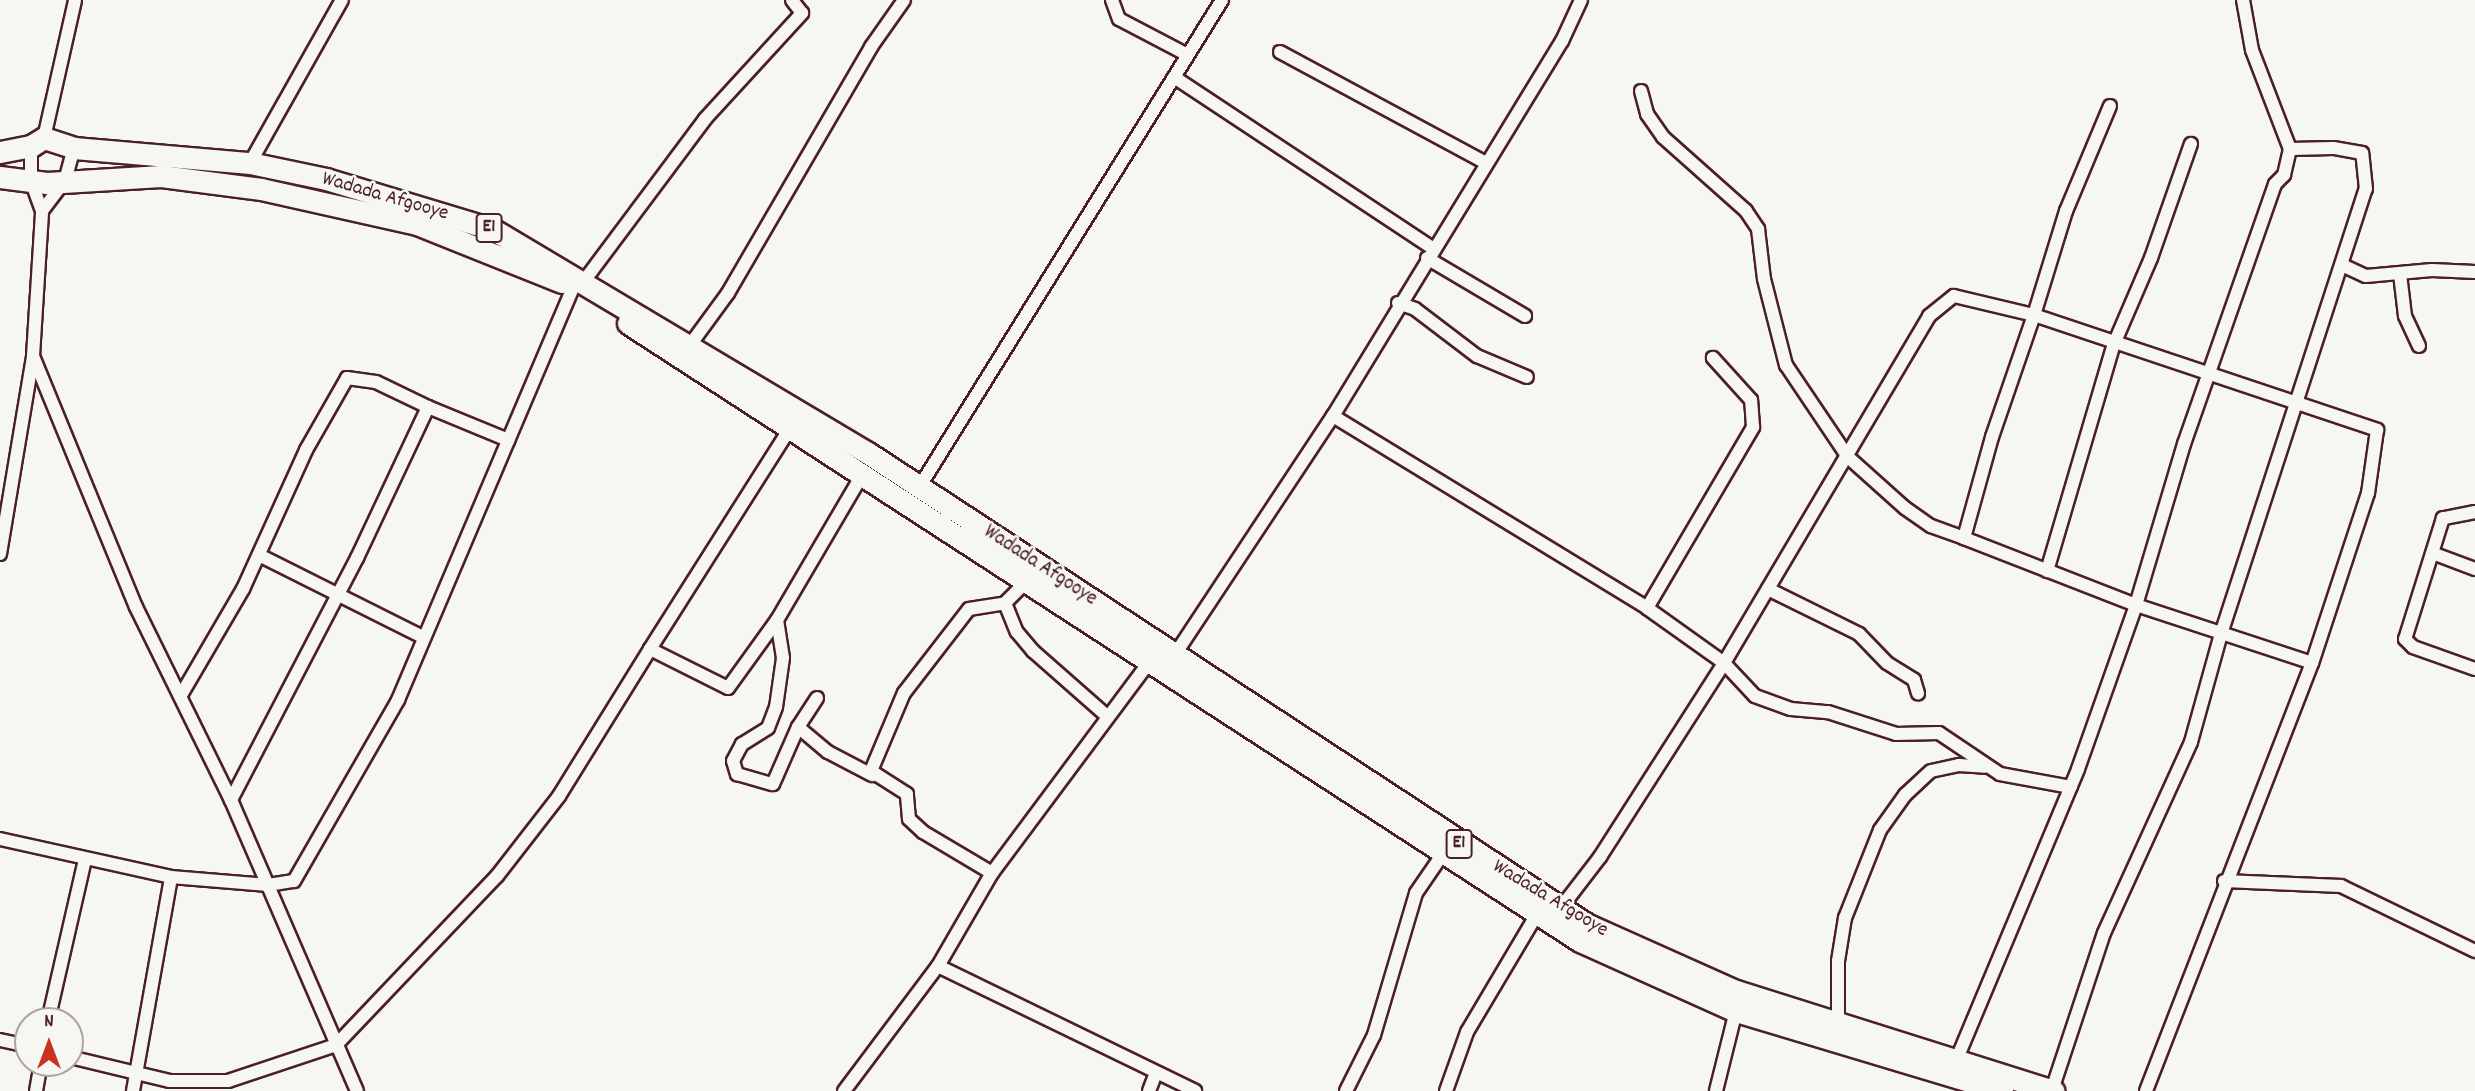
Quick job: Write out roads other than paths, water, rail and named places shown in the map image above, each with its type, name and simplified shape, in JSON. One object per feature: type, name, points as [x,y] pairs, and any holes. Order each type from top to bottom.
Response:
[{"type":"highway","name":"Wadada Afgooye","points":[[0,152],[38,142],[74,148],[250,163],[326,179],[492,229],[579,284],[861,478],[1027,581],[1536,916],[1580,942],[1736,1011],[1994,1090]]},
{"type":"highway","name":"Wadada Afgooye","points":[[0,177],[65,181],[161,176],[261,189],[417,224],[579,284],[690,345],[920,486],[1560,909],[1667,962],[1838,1025],[2053,1091]]},
{"type":"street","points":[[0,554],[2,511],[33,356],[42,211],[31,181],[38,142],[75,0]]},
{"type":"street","points":[[250,163],[342,0]]},
{"type":"street","points":[[0,839],[171,877],[268,886],[294,881],[398,700],[508,440],[579,284],[705,119],[802,13],[792,0]]},
{"type":"street","points":[[690,345],[728,293],[844,93],[904,0]]},
{"type":"street","points":[[1112,0],[1119,19],[1186,54]]},
{"type":"street","points":[[920,486],[1222,0]]},
{"type":"street","points":[[1174,656],[1333,416],[1398,303],[1562,41],[1581,0]]},
{"type":"street","points":[[1956,1061],[2071,787],[2136,605],[2184,444],[2290,149],[2252,50],[2243,0]]},
{"type":"street","points":[[1280,52],[1486,163]]},
{"type":"street","points":[[1174,77],[1524,316]]},
{"type":"street","points":[[1641,91],[1647,114],[1663,137],[1746,211],[1758,229],[1764,279],[1786,365],[1848,457],[1905,508],[1931,526],[2136,605],[2312,663]]},
{"type":"street","points":[[1964,538],[1992,437],[2066,211],[2110,106]]},
{"type":"street","points":[[2047,571],[2114,344],[2151,258],[2191,144]]},
{"type":"street","points":[[42,211],[65,181],[74,148]]},
{"type":"street","points":[[2053,1091],[2104,933],[2190,742],[2221,634],[2366,189],[2362,153],[2333,148],[2290,149]]},
{"type":"street","points":[[2342,265],[2366,276],[2475,272]]},
{"type":"street","points":[[2400,274],[2405,316],[2418,346]]},
{"type":"street","points":[[1560,909],[1600,857],[1724,663],[1933,312],[1954,296],[2034,315],[2114,344],[2298,401],[2377,430],[2368,493],[2312,663],[2224,881],[2146,1091]]},
{"type":"street","points":[[1398,303],[1424,315],[1477,356],[1527,377]]},
{"type":"street","points":[[33,356],[136,607],[231,800],[357,1091]]},
{"type":"street","points":[[1647,608],[1753,427],[1751,400],[1713,358]]},
{"type":"street","points":[[181,695],[259,555],[306,450],[347,378],[376,382],[508,440]]},
{"type":"street","points":[[231,800],[338,595],[428,407]]},
{"type":"street","points":[[1333,416],[1647,608],[1724,663],[1755,696],[1791,709],[1828,712],[1896,734],[1939,733],[1969,750],[1985,767]]},
{"type":"street","points":[[84,1060],[170,1081],[228,1081],[336,1045],[498,876],[559,796],[789,430]]},
{"type":"street","points":[[650,649],[727,688],[778,620],[861,478]]},
{"type":"street","points":[[2475,512],[2443,518],[2435,554],[2405,639],[2413,647],[2475,669]]},
{"type":"street","points":[[2435,554],[2475,569]]},
{"type":"street","points":[[259,555],[423,637]]},
{"type":"street","points":[[872,775],[872,764],[922,666],[968,609],[1005,603],[1027,581]]},
{"type":"street","points":[[1768,589],[1859,634],[1887,663],[1914,680],[1919,693]]},
{"type":"street","points":[[1005,603],[1017,632],[1033,651],[1107,716]]},
{"type":"street","points":[[778,620],[783,658],[776,707],[768,728],[741,744],[733,761],[737,774],[773,785],[798,727],[817,698]]},
{"type":"street","points":[[844,1091],[938,966],[992,873],[1149,662]]},
{"type":"street","points":[[798,727],[828,752],[907,794],[909,819],[923,832],[992,873]]},
{"type":"street","points":[[1838,1025],[1838,961],[1845,918],[1880,830],[1905,795],[1931,771],[1959,765],[1985,767],[2023,780],[2071,787]]},
{"type":"street","points":[[1346,1091],[1374,1035],[1416,892],[1443,855]]},
{"type":"street","points":[[51,1007],[85,859]]},
{"type":"street","points":[[133,1091],[171,877]]},
{"type":"street","points":[[2224,881],[2341,886],[2475,951]]},
{"type":"street","points":[[1446,1091],[1467,1032],[1536,916]]},
{"type":"street","points":[[938,966],[1195,1091]]},
{"type":"street","points":[[1716,1091],[1736,1011]]},
{"type":"street","points":[[1149,1091],[1156,1073]]}]
